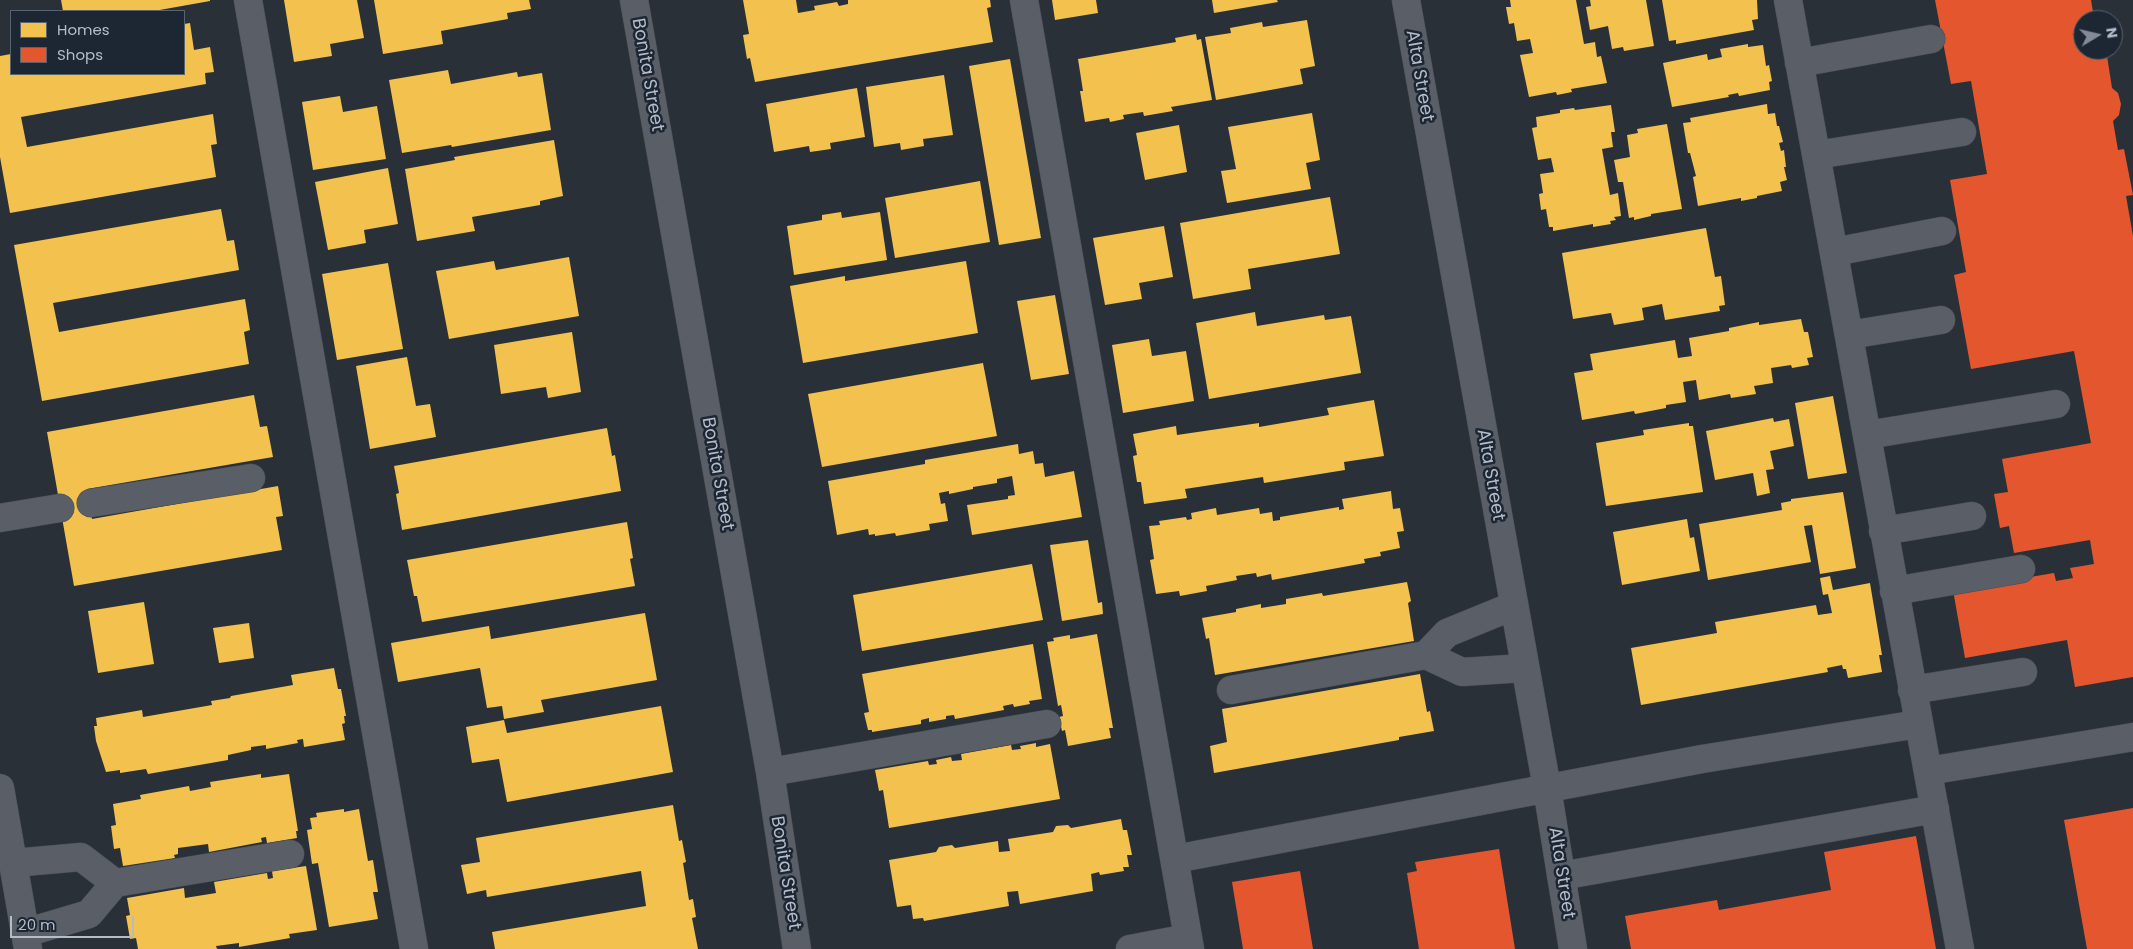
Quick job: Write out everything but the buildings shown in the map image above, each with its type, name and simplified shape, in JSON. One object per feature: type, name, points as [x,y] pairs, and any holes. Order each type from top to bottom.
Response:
[{"type":"street","points":[[248,0],[414,949]]},
{"type":"street","name":"Bonita Street","points":[[634,0],[770,772],[797,949]]},
{"type":"street","points":[[1024,0],[1189,944],[1130,949]]},
{"type":"street","name":"Alta Street","points":[[1406,0],[1524,668],[1547,788],[1573,949]]},
{"type":"street","points":[[1788,0],[1960,949]]},
{"type":"street","points":[[1799,62],[1931,39]]},
{"type":"street","points":[[1816,155],[1962,132]]},
{"type":"street","points":[[1834,252],[1942,231]]},
{"type":"street","points":[[1849,335],[1941,320]]},
{"type":"street","points":[[1867,435],[2056,404]]},
{"type":"street","points":[[92,503],[251,478]]},
{"type":"street","points":[[0,518],[60,508]]},
{"type":"street","points":[[1883,531],[1972,516]]},
{"type":"street","points":[[1894,591],[2021,569]]},
{"type":"street","points":[[1426,655],[1447,633],[1513,606]]},
{"type":"street","points":[[1231,690],[1426,655],[1462,672],[1524,668]]},
{"type":"street","points":[[1912,690],[2023,672]]},
{"type":"street","points":[[770,772],[1047,724]]},
{"type":"street","points":[[1175,859],[1547,788],[1918,724]]},
{"type":"street","points":[[1928,771],[2133,738]]},
{"type":"street","points":[[0,788],[26,941],[89,914],[115,883],[290,854]]},
{"type":"street","points":[[1561,876],[1935,808]]},
{"type":"street","points":[[13,863],[81,857],[115,883]]}]
